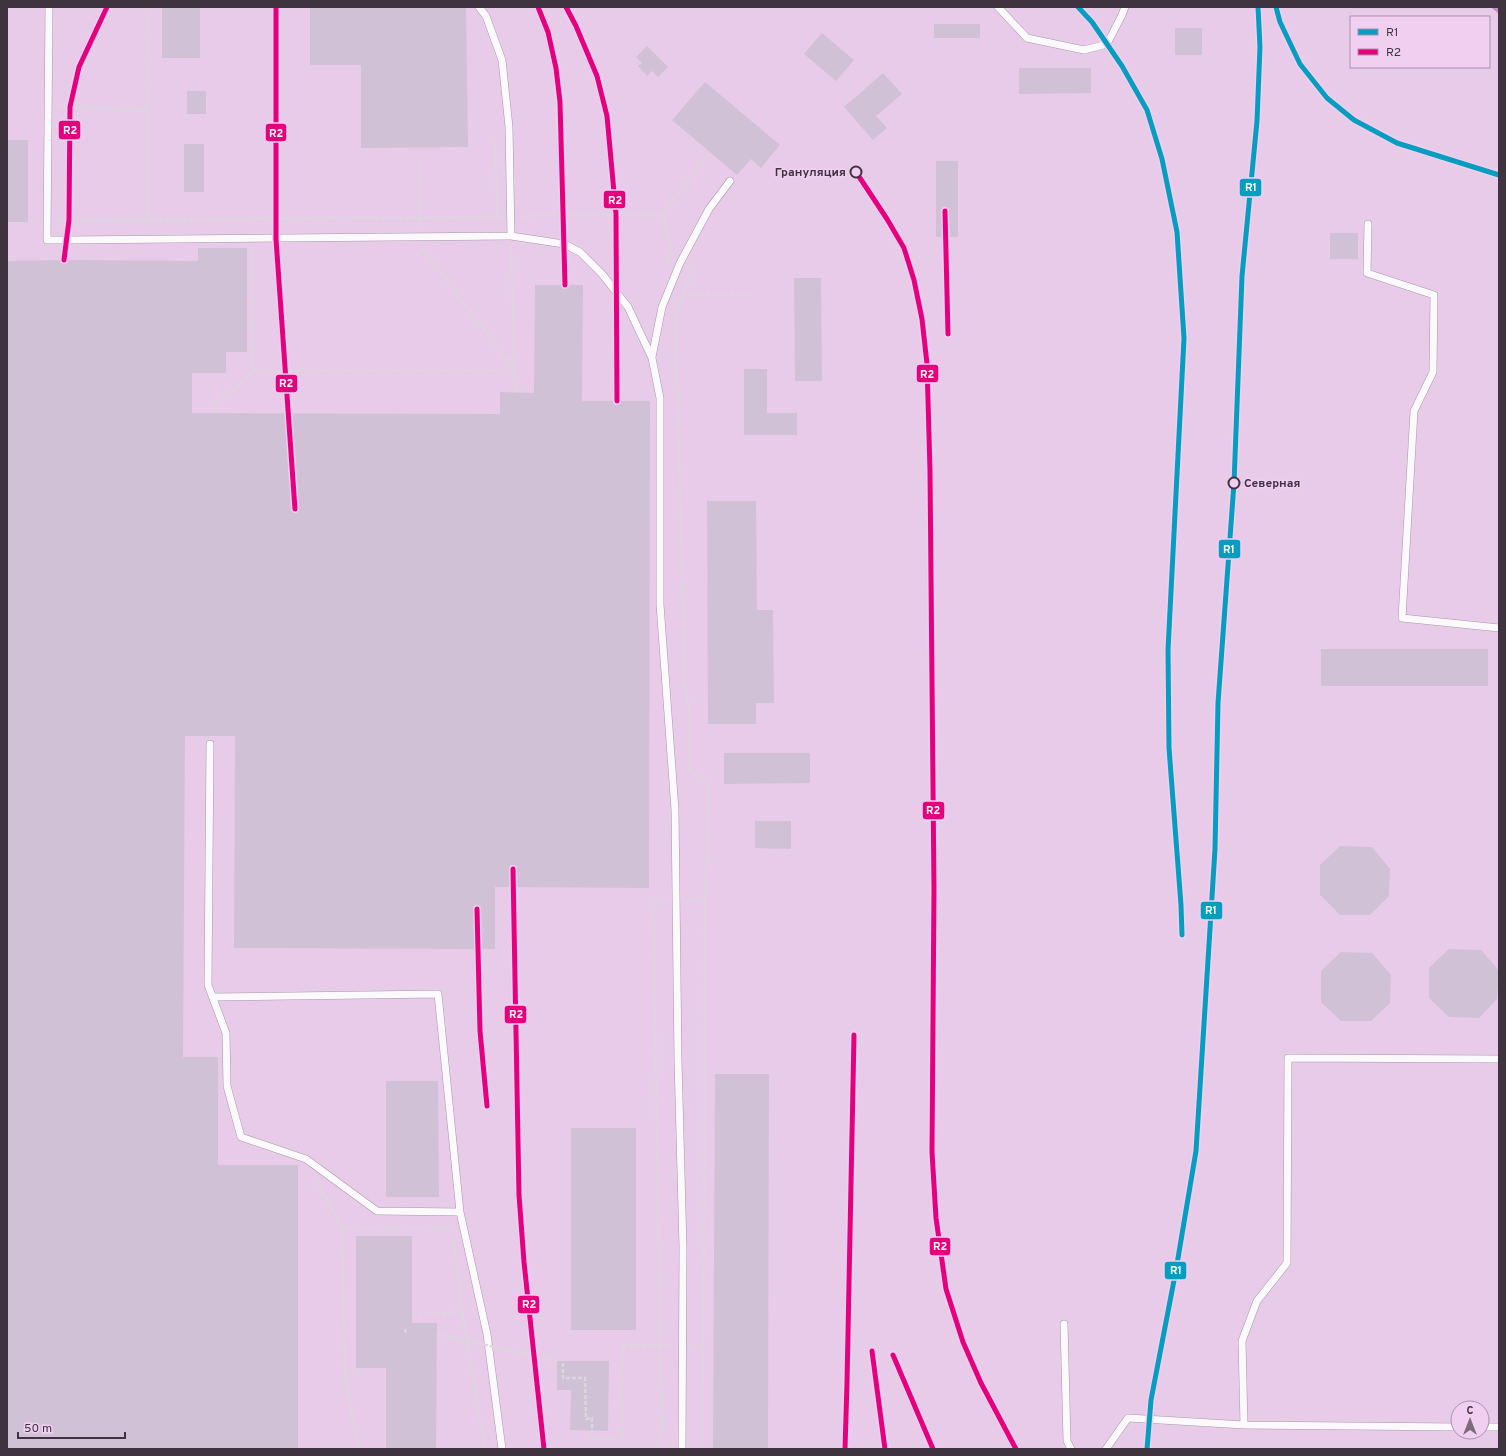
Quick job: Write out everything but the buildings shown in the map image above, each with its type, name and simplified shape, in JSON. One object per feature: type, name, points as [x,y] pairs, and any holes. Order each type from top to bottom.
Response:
[{"type":"lane","points":[[49,7],[47,240],[511,236],[551,241],[564,244],[580,252],[602,274],[628,307],[652,358],[660,398],[660,604],[675,810],[675,901],[683,1248],[684,1346],[682,1449]]},
{"type":"lane","points":[[479,7],[486,16],[502,60],[509,127],[511,236]]},
{"type":"lane","points":[[998,7],[1027,38],[1084,50],[1107,44],[1125,7]]},
{"type":"lane","points":[[652,358],[662,307],[680,263],[709,209],[730,181]]},
{"type":"lane","points":[[1368,224],[1367,273],[1434,295],[1433,372],[1414,411],[1402,618],[1499,628]]},
{"type":"lane","points":[[210,744],[208,984],[226,1033],[228,1086],[241,1137],[306,1159],[377,1210],[460,1212]]},
{"type":"lane","points":[[213,997],[438,994],[460,1212],[487,1334],[502,1449]]},
{"type":"lane","points":[[1244,1425],[1242,1341],[1257,1301],[1287,1263],[1288,1058],[1499,1060]]},
{"type":"lane","points":[[1064,1324],[1067,1441],[1071,1449]]},
{"type":"lane","points":[[1106,1449],[1128,1418],[1244,1425],[1450,1427]]},
{"type":"path","points":[[147,7],[146,110],[148,221]]},
{"type":"path","points":[[56,114],[56,106],[146,110]]},
{"type":"path","points":[[495,141],[498,194],[497,218]]},
{"type":"path","points":[[663,214],[708,155]]},
{"type":"path","points":[[419,163],[422,248],[515,371]]},
{"type":"path","points":[[55,220],[148,221],[511,218],[551,214],[663,214]]},
{"type":"path","points":[[663,214],[671,249],[668,258],[694,269],[677,306],[677,373],[685,686],[690,714],[690,770],[709,784],[709,820],[705,900],[702,1449]]},
{"type":"path","points":[[252,220],[253,371]]},
{"type":"path","points":[[511,236],[515,392]]},
{"type":"path","points":[[682,294],[750,295]]},
{"type":"path","points":[[213,407],[253,371],[515,371]]},
{"type":"path","points":[[656,1449],[662,1426],[653,902],[705,900]]},
{"type":"path","points":[[317,1180],[342,1228],[345,1377],[358,1449]]},
{"type":"path","points":[[342,1228],[453,1228],[462,1312],[485,1449]]},
{"type":"path","points":[[412,1315],[462,1312]]},
{"type":"path","points":[[405,1328],[406,1334]]},
{"type":"path","points":[[437,1334],[557,1361]]},
{"type":"path","points":[[563,1364],[563,1378],[585,1378],[586,1419],[592,1418],[592,1439],[622,1439],[621,1377],[624,1346],[703,1346]]},
{"type":"path","points":[[345,1377],[361,1368]]},
{"type":"shaded area","points":[[7,7],[1499,7],[1499,1449],[7,1449]]},
{"type":"waterway","points":[[1494,7],[1499,11]]},
{"type":"transit line","name":"R2","points":[[64,260],[69,220],[70,107],[79,67],[107,7]]},
{"type":"transit line","name":"R2","points":[[276,7],[276,239],[295,509]]},
{"type":"transit line","name":"R2","points":[[538,7],[548,32],[556,68],[560,102],[565,285]]},
{"type":"transit line","name":"R2","points":[[566,7],[576,26],[597,76],[607,116],[616,214],[617,401]]},
{"type":"transit line","name":"R1","points":[[1078,7],[1092,22],[1122,66],[1147,110],[1162,159],[1177,232],[1184,338],[1168,650],[1169,748],[1182,935]]},
{"type":"transit line","name":"R1","points":[[1147,1449],[1151,1400],[1176,1270],[1196,1151],[1215,849],[1218,703],[1234,483],[1242,276],[1257,121],[1260,47],[1258,7]]},
{"type":"transit line","name":"R1","points":[[1276,7],[1280,22],[1300,64],[1327,98],[1354,120],[1397,143],[1499,175]]},
{"type":"transit line","name":"R2","points":[[856,172],[904,248],[914,280],[922,319],[927,364],[930,471],[934,889],[932,1152],[936,1218],[946,1289],[963,1342],[981,1383],[1016,1449]]},
{"type":"transit line","name":"R2","points":[[945,211],[948,334]]},
{"type":"transit line","name":"R2","points":[[513,869],[519,1195],[524,1262],[544,1449]]},
{"type":"transit line","name":"R2","points":[[477,909],[480,1031],[487,1106]]},
{"type":"transit line","name":"R2","points":[[845,1449],[854,1035]]},
{"type":"transit line","name":"R2","points":[[872,1351],[885,1449]]},
{"type":"transit line","name":"R2","points":[[893,1355],[933,1449]]},
{"type":"place","name":"Грануляция","points":[[856,172]]},
{"type":"place","name":"Северная","points":[[1234,483]]}]
